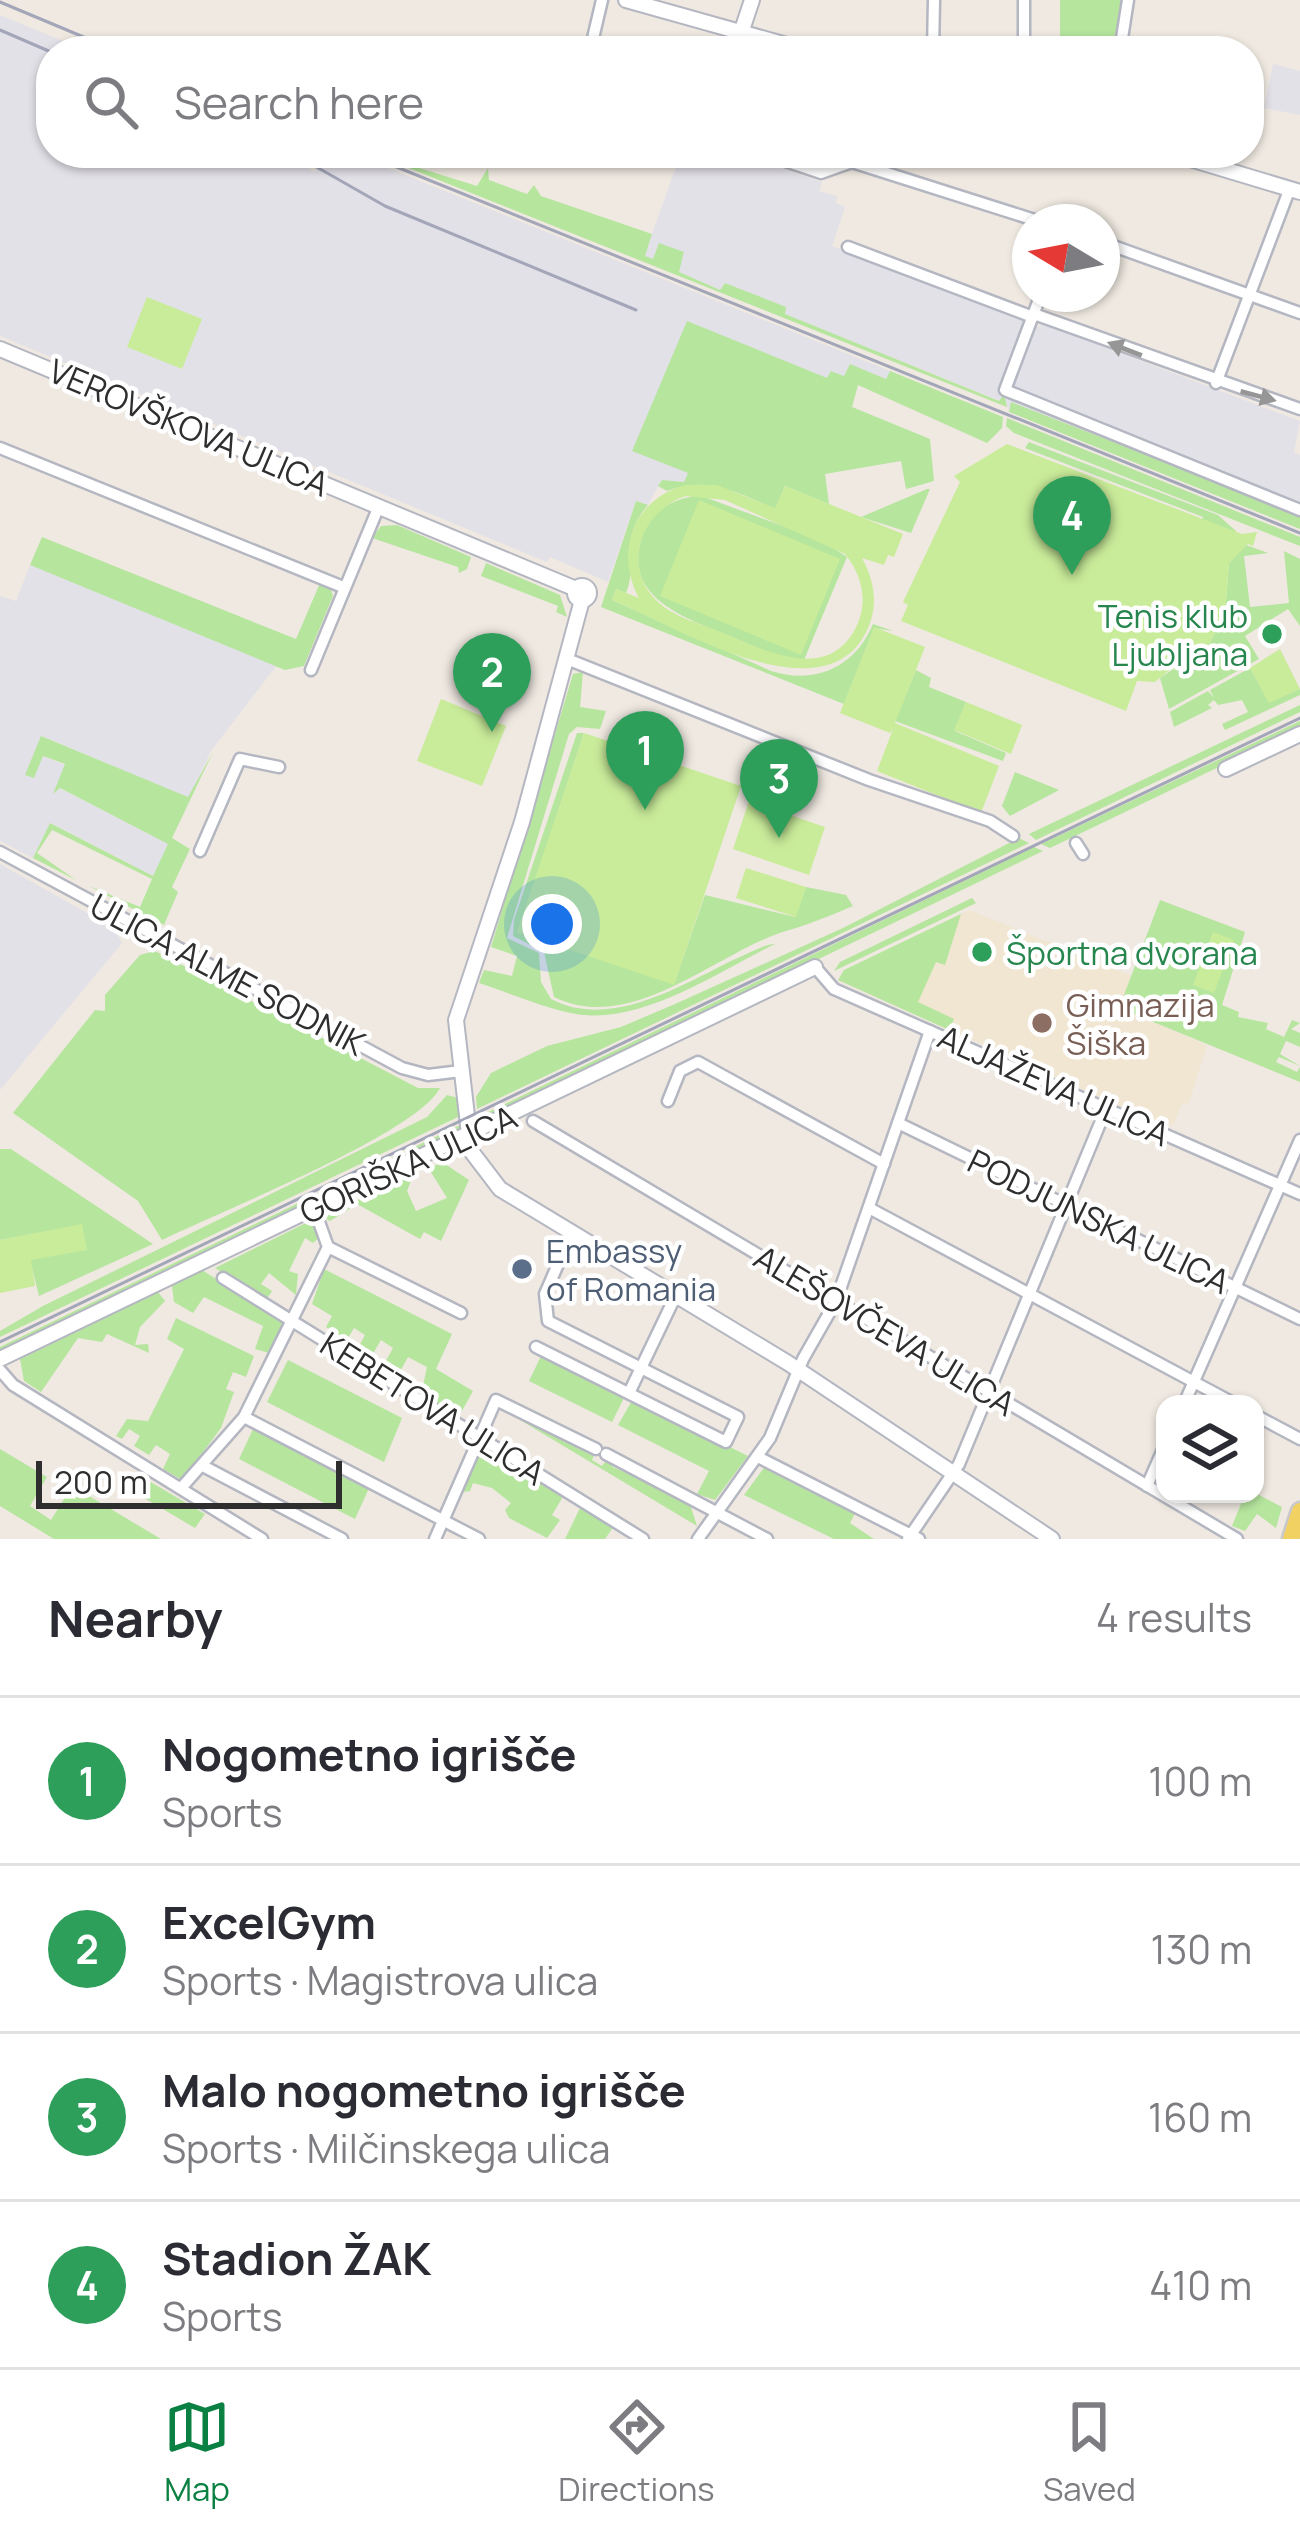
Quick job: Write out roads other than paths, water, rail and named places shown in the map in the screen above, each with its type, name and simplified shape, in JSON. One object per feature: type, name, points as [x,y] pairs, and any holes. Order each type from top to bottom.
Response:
[{"type":"main road","points":[[1291,1539],[1300,1511]]},
{"type":"street","points":[[594,36],[602,0]]},
{"type":"street","points":[[626,0],[755,36]]},
{"type":"street","points":[[741,32],[752,0]]},
{"type":"street","points":[[933,36],[934,0]]},
{"type":"street","points":[[1024,0],[1024,36]]},
{"type":"street","points":[[1122,36],[1127,4]]},
{"type":"street","points":[[806,168],[821,173],[835,168]]},
{"type":"street","points":[[871,168],[1012,213]]},
{"type":"street","points":[[1216,383],[1295,190],[1221,168]]},
{"type":"street","points":[[848,247],[1216,383],[1300,409]]},
{"type":"street","points":[[1120,248],[1300,313]]},
{"type":"street","points":[[1035,312],[1005,391],[1300,510]]},
{"type":"street","name":"VEROVŠKOVA ULICA","points":[[0,349],[379,506],[579,595],[567,659]]},
{"type":"street","points":[[0,448],[344,587]]},
{"type":"street","points":[[311,670],[379,506]]},
{"type":"street","points":[[1013,836],[990,821],[869,780],[567,659],[509,864],[458,1010],[455,1039],[471,1153],[490,1182],[799,1370],[1051,1539]]},
{"type":"street","points":[[1226,770],[1300,734]]},
{"type":"street","points":[[200,850],[240,759],[279,766]]},
{"type":"street","name":"ULICA ALME SODNIK","points":[[0,853],[402,1068],[428,1075],[460,1071]]},
{"type":"street","name":"ALJAŽEVA ULICA","points":[[815,967],[834,988],[1300,1194]]},
{"type":"street","name":"GORIŠKA ULICA","points":[[0,1359],[815,967]]},
{"type":"street","points":[[698,1539],[758,1457],[836,1301],[930,1031]]},
{"type":"street","points":[[668,1101],[680,1071],[698,1062],[884,1164]]},
{"type":"street","points":[[758,1457],[913,1538],[953,1471],[1106,1108]]},
{"type":"street","name":"ALEŠOVČEVA ULICA","points":[[533,1121],[1237,1539]]},
{"type":"street","name":"PODJUNSKA ULICA","points":[[898,1123],[1300,1319]]},
{"type":"street","points":[[1188,1395],[1300,1140]]},
{"type":"street","points":[[314,1208],[328,1246],[461,1313]]},
{"type":"street","points":[[869,1208],[1218,1395]]},
{"type":"street","points":[[536,1347],[726,1442],[738,1417],[548,1321],[545,1294],[572,1232]]},
{"type":"street","points":[[182,1487],[244,1417],[328,1246]]},
{"type":"street","name":"KEBETOVA ULICA","points":[[223,1278],[643,1539]]},
{"type":"street","points":[[629,1393],[676,1295]]},
{"type":"street","points":[[0,1370],[13,1384],[262,1539]]},
{"type":"street","points":[[435,1539],[492,1406],[501,1400],[767,1539]]},
{"type":"street","points":[[244,1417],[479,1539]]},
{"type":"street","points":[[1264,1420],[1300,1439]]},
{"type":"street","points":[[203,1466],[342,1539]]},
{"type":"street","points":[[1147,1486],[1156,1466]]},
{"type":"railway","points":[[0,2],[81,36]]},
{"type":"railway","points":[[0,30],[36,46]]},
{"type":"railway","points":[[318,168],[385,206],[636,310]]},
{"type":"railway","points":[[399,168],[1300,533]]},
{"type":"railway","points":[[0,1342],[1300,718]]},
{"type":"place","name":"Stadion ŽAK","points":[[1072,575]]},
{"type":"place","name":"Tenis klub Ljubljana","points":[[1272,634]]},
{"type":"place","name":"ExcelGym","points":[[492,732]]},
{"type":"place","name":"Nogometno igrišče","points":[[645,810]]},
{"type":"place","name":"Malo nogometno igrišče","points":[[779,838]]},
{"type":"place","name":"Športna dvorana","points":[[982,952]]},
{"type":"place","name":"Gimnazija Šiška","points":[[1042,1023]]},
{"type":"place","name":"Embassy of Romania","points":[[522,1269]]}]
